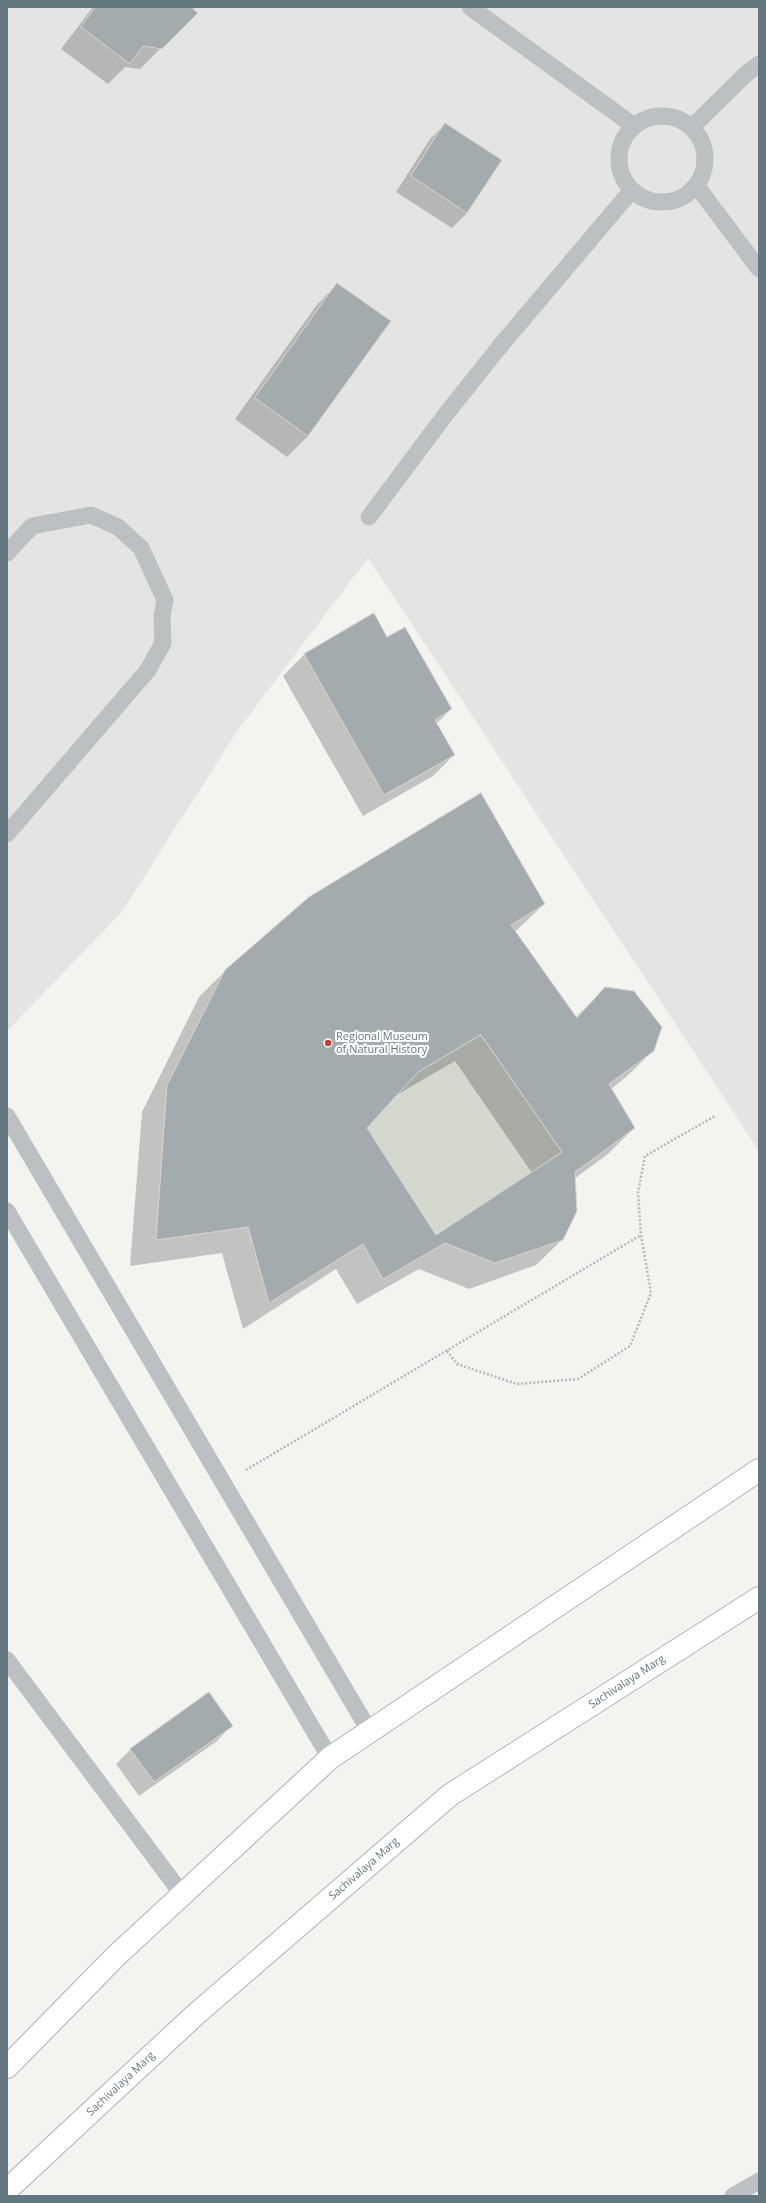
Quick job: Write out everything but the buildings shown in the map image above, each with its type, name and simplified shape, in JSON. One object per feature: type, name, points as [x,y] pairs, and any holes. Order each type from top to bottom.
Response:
[{"type":"main road","points":[[7,2067],[116,1956],[330,1758],[759,1470]]},
{"type":"main road","name":"Sachivalaya Marg","points":[[7,2190],[195,2015],[450,1795],[759,1598]]},
{"type":"lane","points":[[470,7],[634,126]]},
{"type":"lane","points":[[692,128],[746,74],[759,64]]},
{"type":"lane","points":[[657,116],[669,117],[692,128],[701,140],[705,156],[703,171],[696,186],[686,196],[672,201],[658,202],[644,198],[632,190],[624,178],[620,165],[620,150],[625,137],[634,126],[657,116]]},
{"type":"lane","points":[[696,186],[759,269]]},
{"type":"lane","points":[[369,517],[446,414],[501,345],[632,190]]},
{"type":"lane","points":[[7,553],[32,526],[91,515],[118,527],[141,548],[165,600],[162,616],[163,643],[148,670],[7,834]]},
{"type":"lane","points":[[7,1116],[370,1732]]},
{"type":"lane","points":[[7,1211],[330,1758]]},
{"type":"lane","points":[[7,1660],[182,1894]]},
{"type":"lane","points":[[733,2196],[759,2181]]},
{"type":"path","points":[[447,1351],[457,1364],[517,1384],[578,1379],[630,1346],[651,1293],[641,1235],[638,1192],[645,1156],[715,1116]]},
{"type":"path","points":[[223,1483],[641,1235]]},
{"type":"shaded area","points":[[7,7],[759,7],[759,1151],[368,558],[238,730],[121,913],[7,1031]]},
{"type":"shaded area","points":[[481,1035],[562,1152],[436,1235],[367,1128],[417,1073]]},
{"type":"place","name":"Regional Museum of Natural History","points":[[328,1043]]}]
